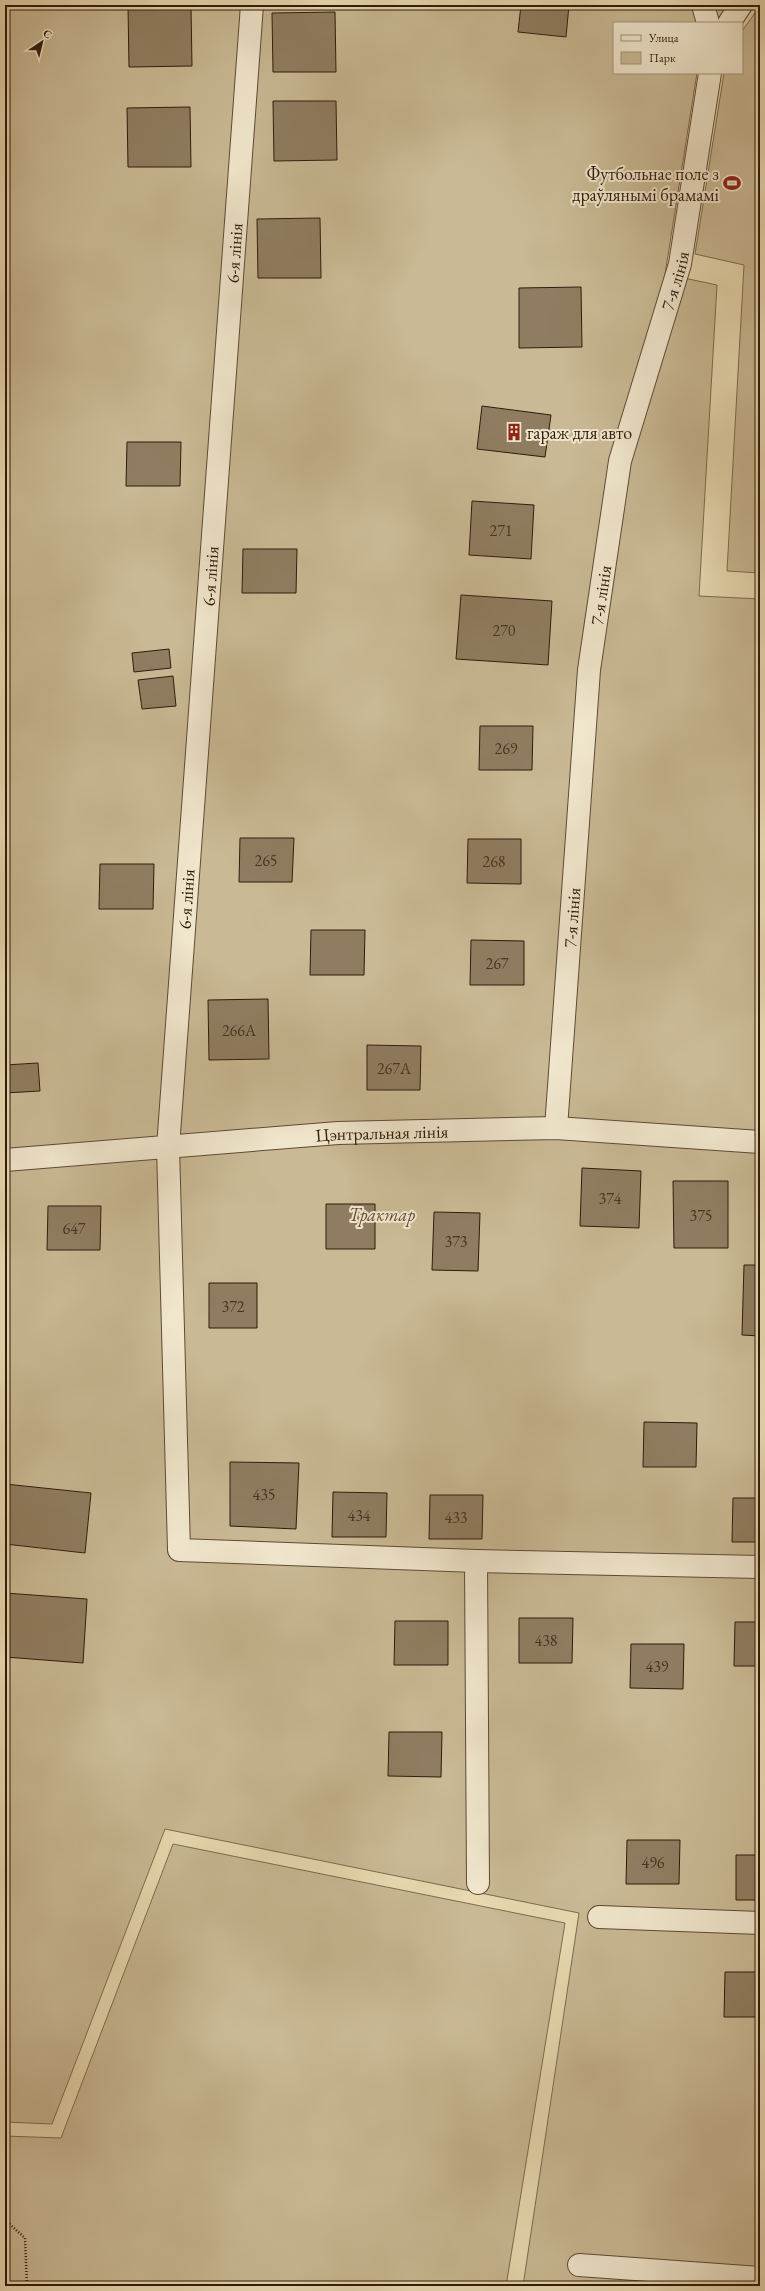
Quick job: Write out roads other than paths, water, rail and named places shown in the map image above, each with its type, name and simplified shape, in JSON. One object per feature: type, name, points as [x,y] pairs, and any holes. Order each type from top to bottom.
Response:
[{"type":"street","name":"6-я лінія","points":[[252,5],[168,1147],[179,1550],[476,1561]]},
{"type":"street","points":[[703,5],[708,22]]},
{"type":"street","points":[[730,22],[741,5]]},
{"type":"street","name":"7-я лінія","points":[[556,1128],[589,670],[620,461],[680,264],[710,74]]},
{"type":"street","name":"Цэнтральная лінія","points":[[5,1160],[338,1133],[556,1128],[760,1142]]},
{"type":"street","points":[[478,1883],[476,1561],[760,1567]]},
{"type":"street","points":[[599,1917],[760,1924]]},
{"type":"street","points":[[579,2265],[760,2278]]},
{"type":"place","name":"Футбольнае поле з драўлянымі брамамі","points":[[732,183]]},
{"type":"place","name":"гараж для авто","points":[[514,432]]},
{"type":"park label","name":"Трактар","points":[[382,1214]]}]
